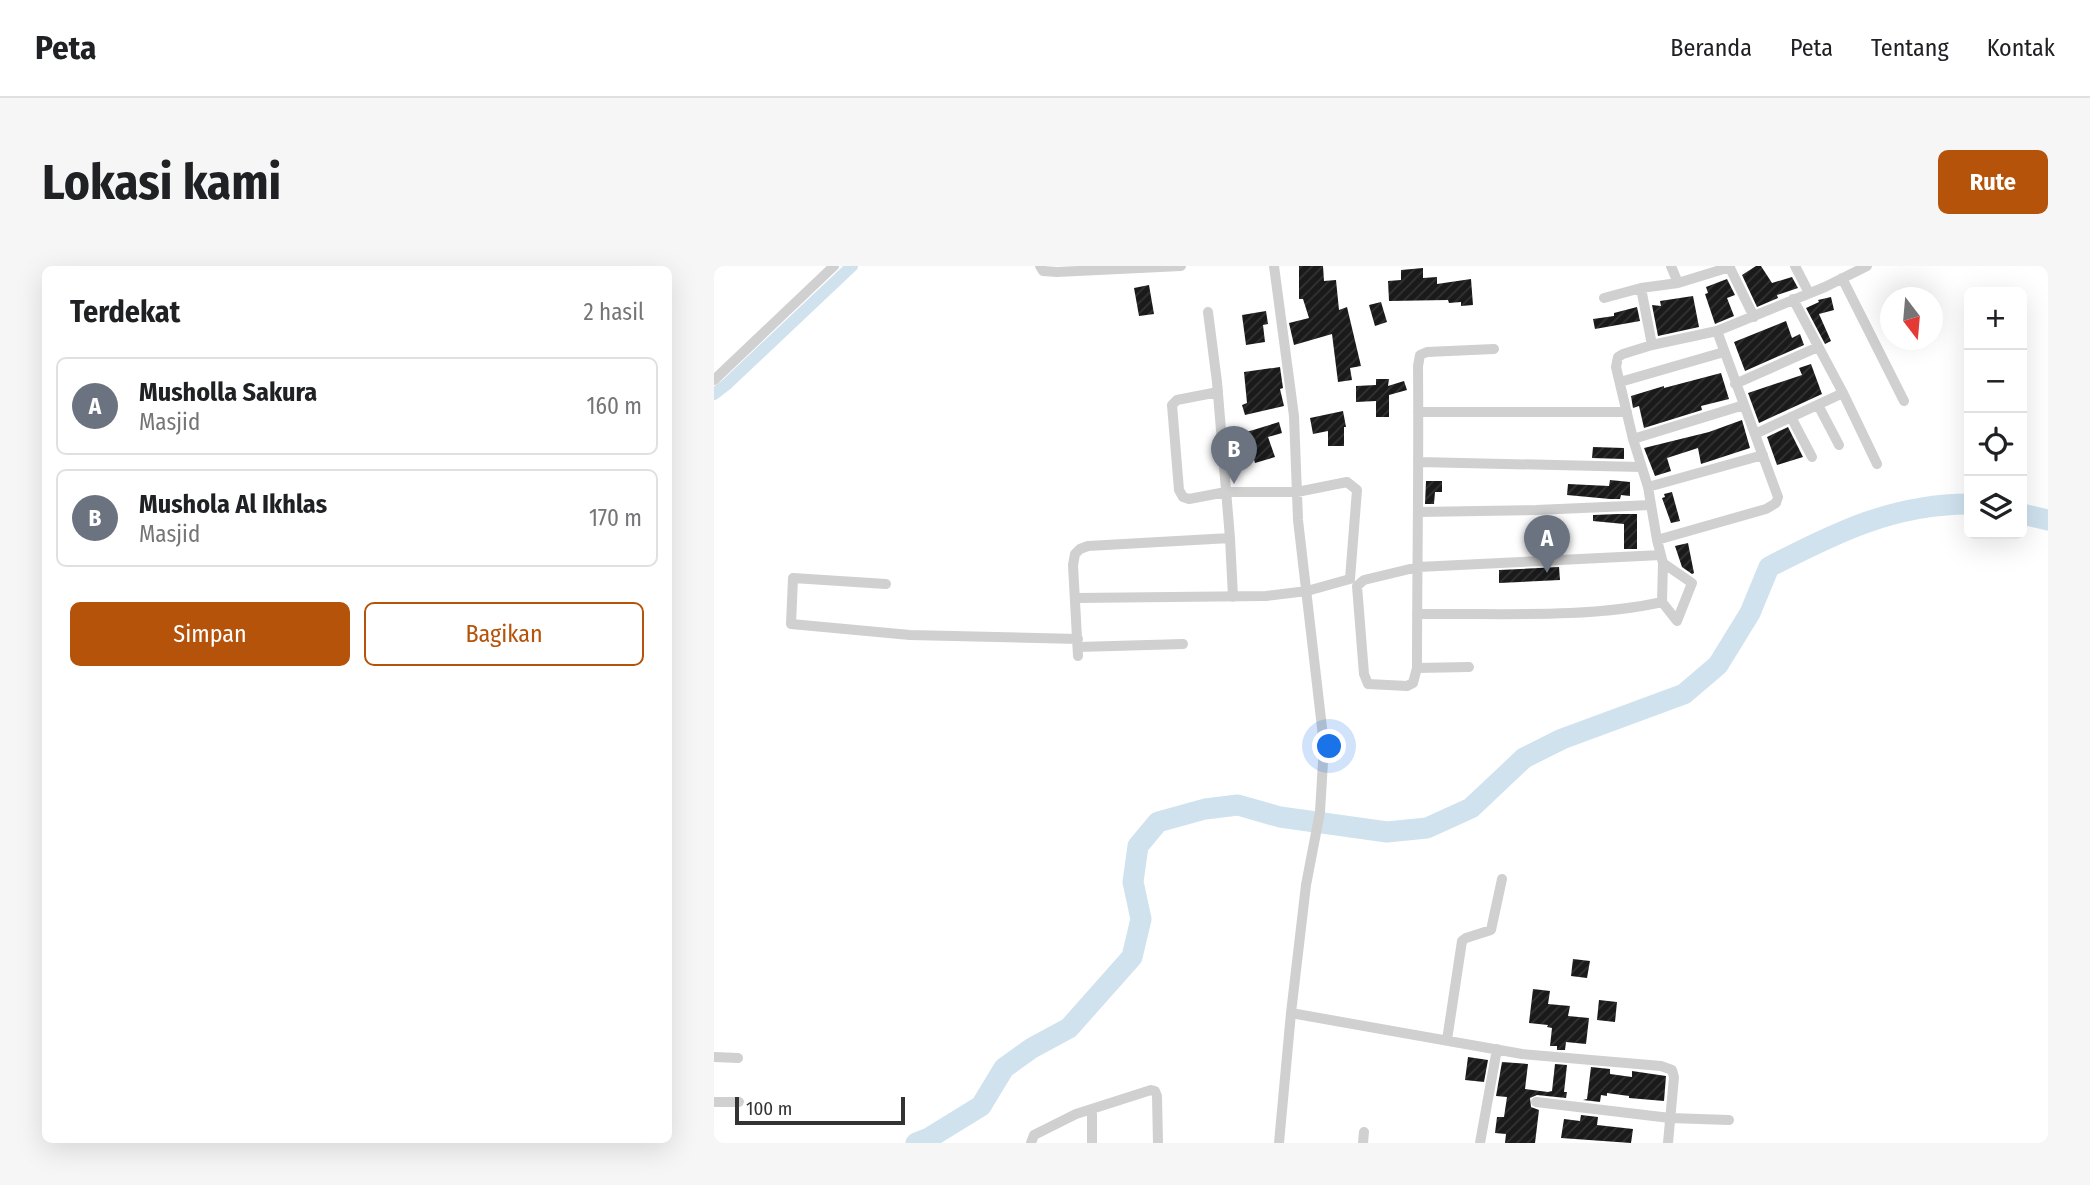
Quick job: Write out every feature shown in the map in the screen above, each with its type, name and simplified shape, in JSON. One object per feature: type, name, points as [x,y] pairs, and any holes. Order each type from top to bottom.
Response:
[{"type":"street","points":[[714,380],[834,266]]},
{"type":"street","points":[[1040,266],[1043,271],[1057,272],[1181,266]]},
{"type":"street","points":[[1274,266],[1294,416],[1297,492],[1324,745],[1320,812],[1306,885],[1279,1143]]},
{"type":"street","points":[[1671,266],[1678,283]]},
{"type":"street","points":[[1795,266],[1809,293]]},
{"type":"street","points":[[1494,349],[1427,352],[1420,355],[1418,366],[1419,462],[1418,567],[1417,614],[1417,668],[1413,683],[1407,686],[1368,684],[1364,674],[1357,586],[1364,580],[1418,567],[1662,559],[1692,583],[1677,621],[1662,602],[1662,559],[1647,487],[1616,366],[1618,358],[1652,345],[1717,331],[1867,266]]},
{"type":"street","points":[[1604,298],[1641,288],[1678,283],[1729,267],[1754,317]]},
{"type":"street","points":[[1842,278],[1904,401]]},
{"type":"street","points":[[1641,288],[1652,345]]},
{"type":"street","points":[[1793,299],[1877,464]]},
{"type":"street","points":[[1208,312],[1218,393],[1233,597]]},
{"type":"street","points":[[1657,540],[1766,509],[1776,503],[1778,497],[1717,331]]},
{"type":"street","points":[[1735,383],[1818,347]]},
{"type":"street","points":[[1620,382],[1724,352]]},
{"type":"street","points":[[1076,598],[1233,597],[1307,592],[1350,579],[1357,490],[1347,482],[1297,492],[1226,492],[1189,499],[1181,495],[1172,405],[1177,400],[1218,393]]},
{"type":"street","points":[[1755,434],[1843,393]]},
{"type":"street","points":[[1633,439],[1744,405]]},
{"type":"street","points":[[1818,405],[1839,445]]},
{"type":"street","points":[[1418,412],[1627,412]]},
{"type":"street","points":[[1791,417],[1812,457]]},
{"type":"street","points":[[1647,487],[1763,454]]},
{"type":"street","points":[[1419,462],[1641,467]]},
{"type":"street","points":[[1418,512],[1651,505]]},
{"type":"street","points":[[1078,647],[1073,565],[1075,554],[1080,549],[1087,546],[1230,538]]},
{"type":"street","points":[[886,584],[793,578],[791,624],[1078,647],[1183,644]]},
{"type":"street","points":[[1417,614],[1577,612],[1626,609],[1662,602]]},
{"type":"street","points":[[1417,668],[1469,667]]},
{"type":"street","points":[[1447,1040],[1462,941],[1491,930],[1502,879]]},
{"type":"street","points":[[1291,1013],[1497,1049],[1661,1066],[1671,1070],[1674,1077],[1668,1143]]},
{"type":"street","points":[[1480,1143],[1497,1049]]},
{"type":"street","points":[[714,1057],[738,1058]]},
{"type":"street","points":[[1031,1143],[1034,1135],[1092,1109],[1144,1091],[1155,1091],[1157,1096],[1157,1143]]},
{"type":"street","points":[[714,1102],[739,1102]]},
{"type":"street","points":[[1536,1102],[1670,1118],[1730,1120]]},
{"type":"street","points":[[1092,1109],[1092,1143]]},
{"type":"street","points":[[1363,1143],[1364,1132]]},
{"type":"building","points":[[1299,266],[1323,266],[1324,281],[1336,280],[1339,310],[1347,307],[1361,366],[1350,368],[1352,380],[1338,382],[1332,334],[1294,345],[1289,323],[1309,318],[1303,299],[1299,299]]},
{"type":"building","points":[[1756,266],[1761,266],[1772,283],[1792,277],[1798,288],[1777,295],[1778,298],[1757,307],[1742,275]]},
{"type":"building","points":[[1423,268],[1423,278],[1437,277],[1437,284],[1471,279],[1473,305],[1461,306],[1461,302],[1449,303],[1448,300],[1389,301],[1388,281],[1401,280],[1401,270]]},
{"type":"building","points":[[1727,279],[1735,295],[1727,298],[1734,316],[1715,324],[1705,294],[1708,293],[1706,287]]},
{"type":"building","points":[[1149,285],[1154,314],[1139,316],[1134,288]]},
{"type":"building","points":[[1693,296],[1699,327],[1658,336],[1652,305],[1661,306],[1660,301]]},
{"type":"building","points":[[1831,297],[1834,310],[1819,314],[1831,341],[1825,344],[1806,308],[1819,302],[1818,300]]},
{"type":"building","points":[[1381,302],[1387,322],[1375,326],[1369,305]]},
{"type":"building","points":[[1637,307],[1640,321],[1595,329],[1593,319],[1614,316],[1614,313]]},
{"type":"building","points":[[1266,311],[1268,324],[1263,325],[1265,342],[1246,345],[1242,315]]},
{"type":"building","points":[[1786,321],[1792,338],[1800,334],[1804,345],[1745,371],[1734,342]]},
{"type":"building","points":[[1811,364],[1822,394],[1759,423],[1748,393],[1802,375],[1799,368]]},
{"type":"building","points":[[1280,367],[1283,388],[1280,389],[1284,406],[1245,415],[1242,405],[1247,403],[1244,372]]},
{"type":"building","points":[[1721,373],[1729,399],[1701,406],[1702,410],[1644,428],[1639,406],[1633,408],[1631,396]]},
{"type":"building","points":[[1376,379],[1389,379],[1388,386],[1404,381],[1407,390],[1389,395],[1389,417],[1376,417],[1376,401],[1356,402],[1356,386],[1376,385]]},
{"type":"building","points":[[1343,411],[1346,427],[1344,446],[1328,446],[1328,431],[1313,434],[1310,418]]},
{"type":"building","points":[[1742,420],[1750,448],[1701,464],[1698,448],[1667,458],[1671,471],[1655,476],[1644,448],[1709,432]]},
{"type":"building","points":[[1279,422],[1282,433],[1268,437],[1275,457],[1255,463],[1249,443],[1242,445],[1240,434]]},
{"type":"building","points":[[1788,427],[1803,457],[1777,465],[1767,437]]},
{"type":"building","points":[[1593,447],[1624,448],[1624,459],[1592,458]]},
{"type":"building","points":[[1610,480],[1630,482],[1630,496],[1621,495],[1620,499],[1610,499],[1567,495],[1568,484],[1609,486]]},
{"type":"building","points":[[1426,481],[1442,481],[1442,492],[1435,492],[1434,504],[1425,504]]},
{"type":"building","points":[[1672,492],[1680,521],[1671,523],[1662,498],[1665,497],[1664,494]]},
{"type":"building","points":[[1637,514],[1637,549],[1624,549],[1624,524],[1593,521],[1593,515]]},
{"type":"building","points":[[1688,543],[1694,573],[1692,574],[1682,567],[1675,546]]},
{"type":"building","points":[[1559,567],[1560,580],[1499,583],[1499,570]]},
{"type":"building","points":[[1573,959],[1590,961],[1587,978],[1571,976]]},
{"type":"building","points":[[1533,989],[1550,991],[1548,1004],[1570,1006],[1568,1016],[1589,1018],[1586,1044],[1566,1042],[1565,1050],[1550,1046],[1552,1028],[1529,1023]]},
{"type":"building","points":[[1599,1000],[1617,1002],[1615,1022],[1597,1020]]},
{"type":"building","points":[[1468,1057],[1488,1060],[1484,1082],[1465,1080]]},
{"type":"building","points":[[1502,1062],[1528,1064],[1525,1089],[1548,1092],[1552,1091],[1555,1064],[1567,1065],[1564,1092],[1567,1092],[1566,1098],[1537,1095],[1530,1098],[1531,1107],[1539,1110],[1535,1143],[1505,1143],[1506,1134],[1495,1133],[1497,1117],[1504,1117],[1507,1097],[1496,1096]]},
{"type":"building","points":[[1591,1067],[1610,1069],[1610,1074],[1632,1077],[1632,1071],[1666,1076],[1664,1101],[1607,1093],[1607,1096],[1601,1095],[1600,1102],[1583,1100],[1587,1099]]},
{"type":"building","points":[[1581,1115],[1598,1117],[1597,1125],[1633,1129],[1631,1143],[1561,1138],[1564,1119],[1580,1121]]},
{"type":"waterway","points":[[714,394],[852,266]]},
{"type":"waterway","points":[[916,1143],[981,1106],[1004,1068],[1032,1048],[1069,1028],[1132,957],[1141,919],[1133,882],[1138,846],[1158,822],[1205,809],[1238,805],[1280,817],[1387,832],[1427,828],[1471,808],[1524,758],[1562,739],[1684,694],[1718,665],[1750,613],[1769,567],[1865,523],[1915,509],[1964,504]]},
{"type":"waterway","points":[[2027,515],[2048,520]]},
{"type":"place","name":"Mushola Al Ikhlas","points":[[1234,484]]},
{"type":"place","name":"Musholla Sakura","points":[[1547,573]]}]
